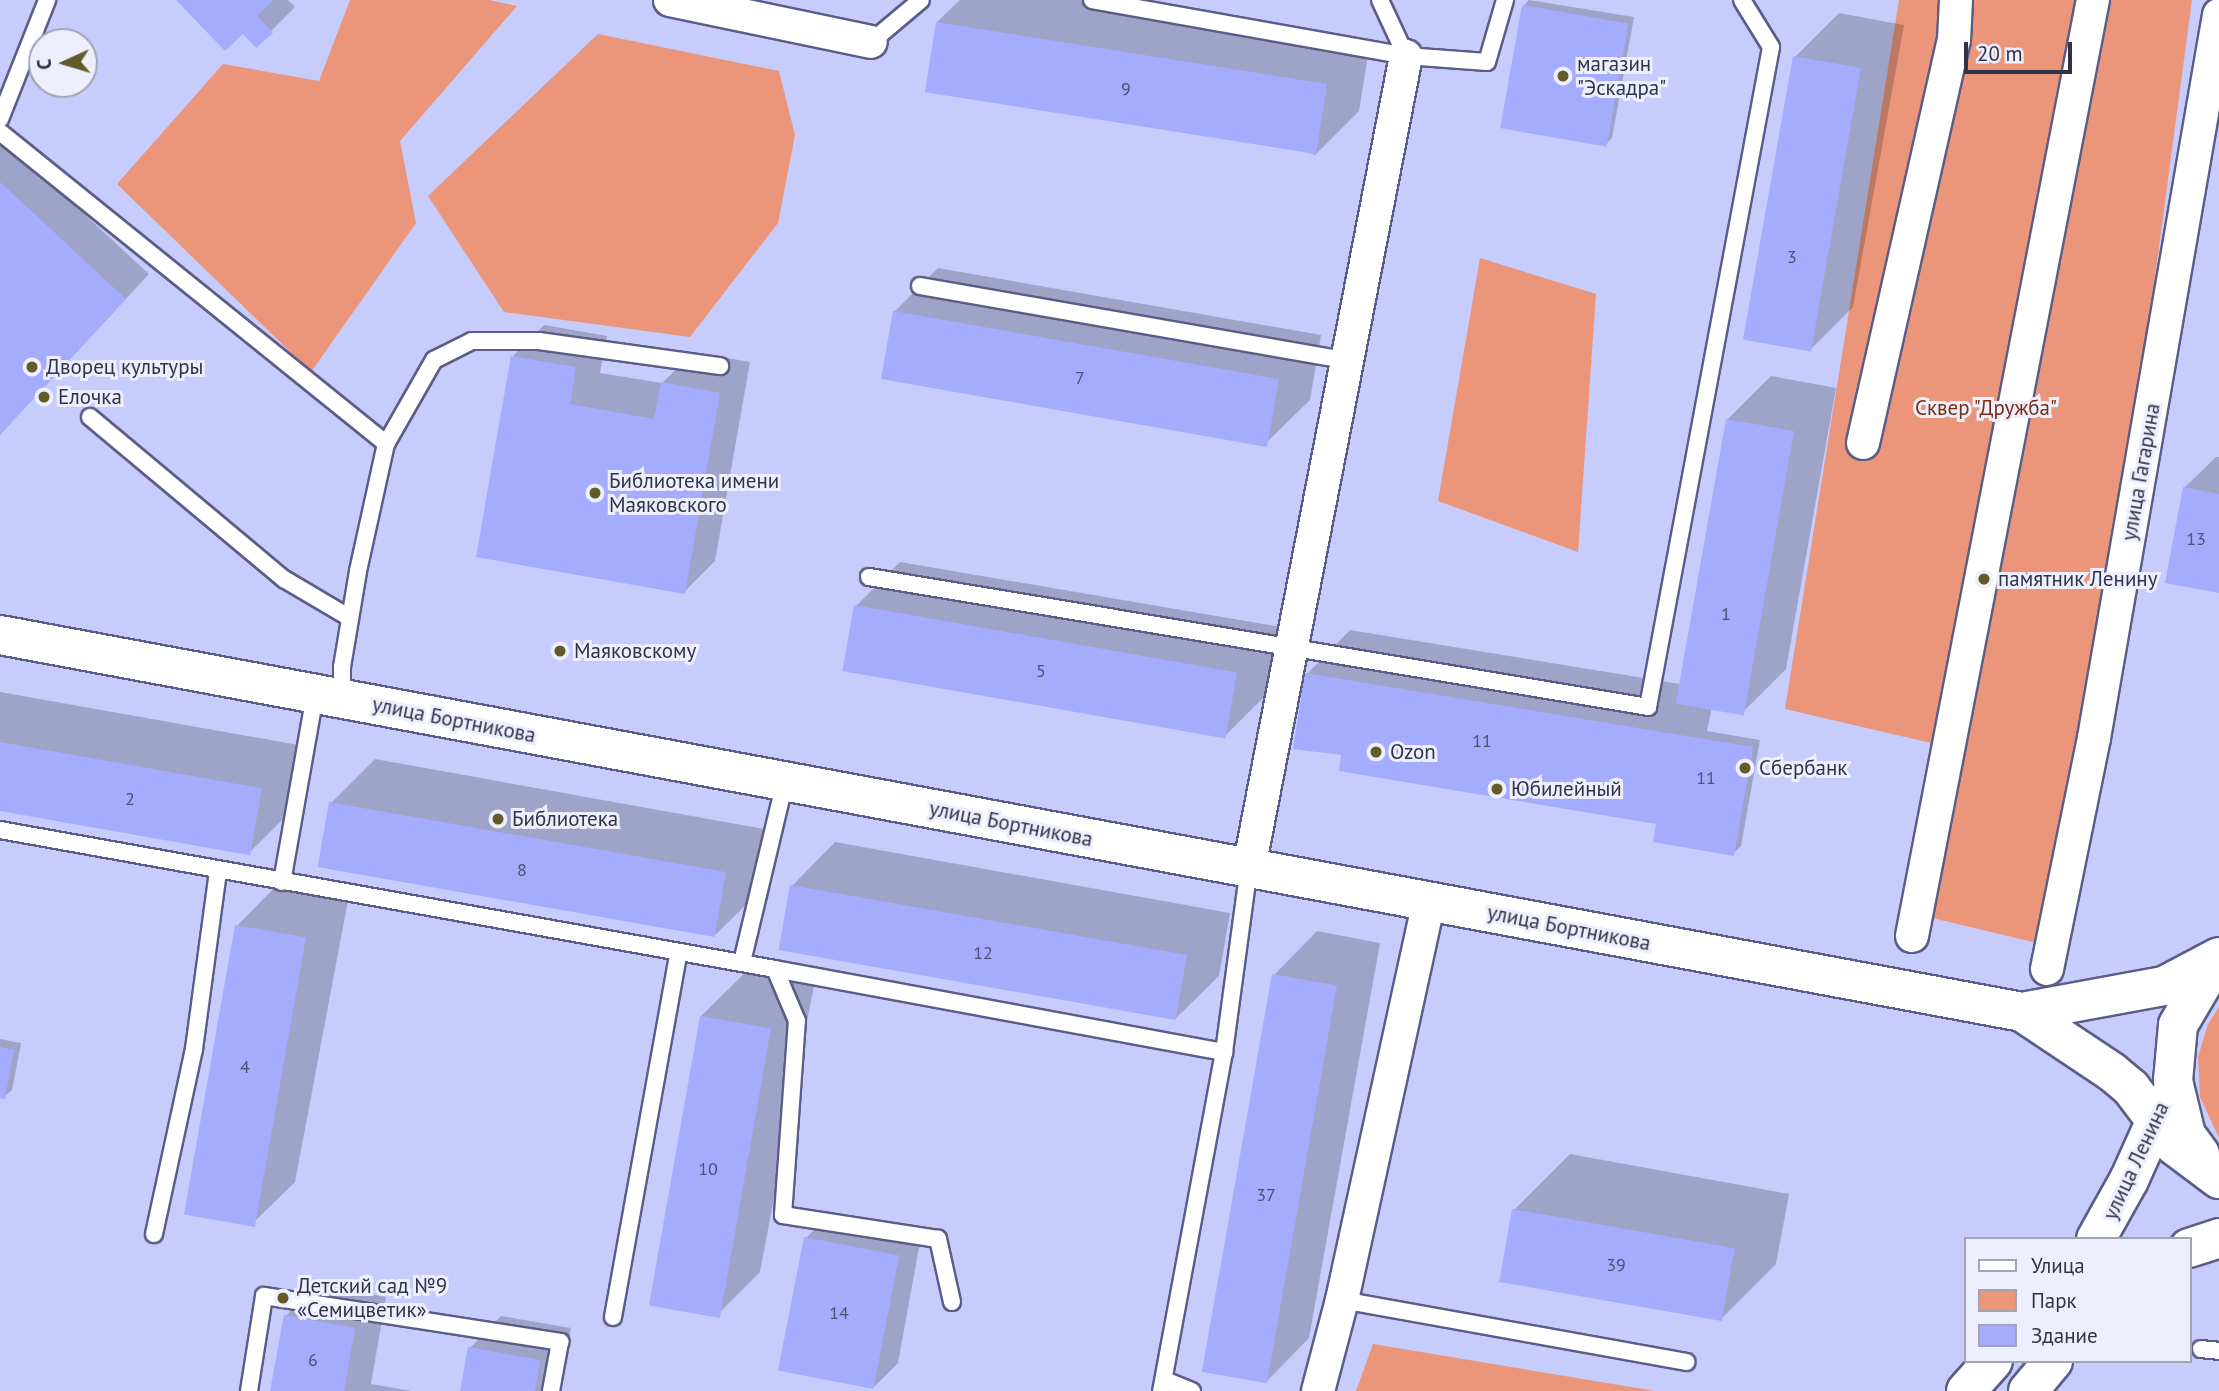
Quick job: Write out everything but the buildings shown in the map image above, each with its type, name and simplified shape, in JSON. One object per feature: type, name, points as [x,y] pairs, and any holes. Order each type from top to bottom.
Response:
[{"type":"street","points":[[670,0],[871,42]]},
{"type":"street","points":[[1863,443],[1954,40],[1956,0]]},
{"type":"street","points":[[1912,936],[2094,0]]},
{"type":"street","name":"улица Гагарина","points":[[2047,969],[2103,687],[2219,15]]},
{"type":"street","points":[[1250,868],[1406,56]]},
{"type":"street","name":"улица Бортникова","points":[[0,635],[2022,1012],[2164,986],[2219,957]]},
{"type":"street","points":[[1318,1391],[1342,1300],[1429,902]]},
{"type":"street","points":[[2219,966],[2208,974],[2178,1025],[2173,1081],[2186,1135],[2219,1178]]},
{"type":"street","name":"улица Бортникова","points":[[2022,1012],[2112,1072],[2175,1146],[2219,1178]]},
{"type":"street","name":"улица Ленина","points":[[2097,1237],[2173,1081]]},
{"type":"street","points":[[2191,1247],[2219,1238]]},
{"type":"street","points":[[1966,1391],[1991,1363]]},
{"type":"street","points":[[2028,1391],[2051,1363]]},
{"type":"lane","points":[[0,119],[47,0]]},
{"type":"lane","points":[[871,42],[921,0]]},
{"type":"lane","points":[[1092,0],[1406,56],[1487,62],[1505,0]]},
{"type":"lane","points":[[1380,0],[1406,56]]},
{"type":"lane","points":[[869,577],[1648,707],[1771,47],[1742,0]]},
{"type":"lane","points":[[0,132],[386,444]]},
{"type":"lane","points":[[920,286],[1346,359]]},
{"type":"lane","points":[[282,882],[350,618],[386,444],[434,360],[472,341],[539,341],[720,366]]},
{"type":"lane","points":[[90,417],[284,579],[350,618]]},
{"type":"lane","points":[[742,962],[785,782]]},
{"type":"lane","points":[[0,830],[678,954],[742,962],[1224,1052]]},
{"type":"lane","points":[[1192,1391],[1164,1386],[1224,1052],[1250,868]]},
{"type":"lane","points":[[154,1234],[194,1049],[219,871]]},
{"type":"lane","points":[[613,1317],[678,954]]},
{"type":"lane","points":[[775,968],[797,1021],[783,1215],[938,1239],[952,1303]]},
{"type":"lane","points":[[250,1391],[264,1296],[560,1342],[551,1391]]},
{"type":"lane","points":[[1342,1300],[1686,1362]]},
{"type":"lane","points":[[2201,1349],[2219,1351]]},
{"type":"green space","points":[[350,0],[489,0],[517,6],[400,141],[416,223],[311,372],[117,184],[223,64],[319,81]]},
{"type":"green space","name":"Сквер \"Дружба\"","points":[[1899,0],[2192,0],[2136,419],[2037,943],[1899,910],[1931,743],[1785,709]]},
{"type":"green space","points":[[598,34],[779,71],[795,135],[778,223],[690,337],[504,312],[428,196]]},
{"type":"green space","points":[[1480,258],[1596,294],[1578,552],[1438,501]]},
{"type":"green space","points":[[2219,1007],[2219,1138],[2200,1097],[2198,1057],[2208,1024]]},
{"type":"green space","points":[[1373,1344],[1655,1391],[1356,1391]]},
{"type":"place","name":"магазин \"Эскадра\"","points":[[1563,76]]},
{"type":"place","name":"Дворец культуры","points":[[32,367]]},
{"type":"place","name":"Елочка","points":[[44,397]]},
{"type":"place","name":"Библиотека имени Маяковского","points":[[595,493]]},
{"type":"place","name":"памятник Ленину","points":[[1984,579]]},
{"type":"place","name":"Маяковскому","points":[[560,651]]},
{"type":"place","name":"Ozon","points":[[1376,752]]},
{"type":"place","name":"Сбербанк","points":[[1745,768]]},
{"type":"place","name":"Юбилейный","points":[[1497,789]]},
{"type":"place","name":"Библиотека","points":[[498,819]]},
{"type":"place","name":"Детский сад №9 «Семицветик»","points":[[283,1298]]}]
